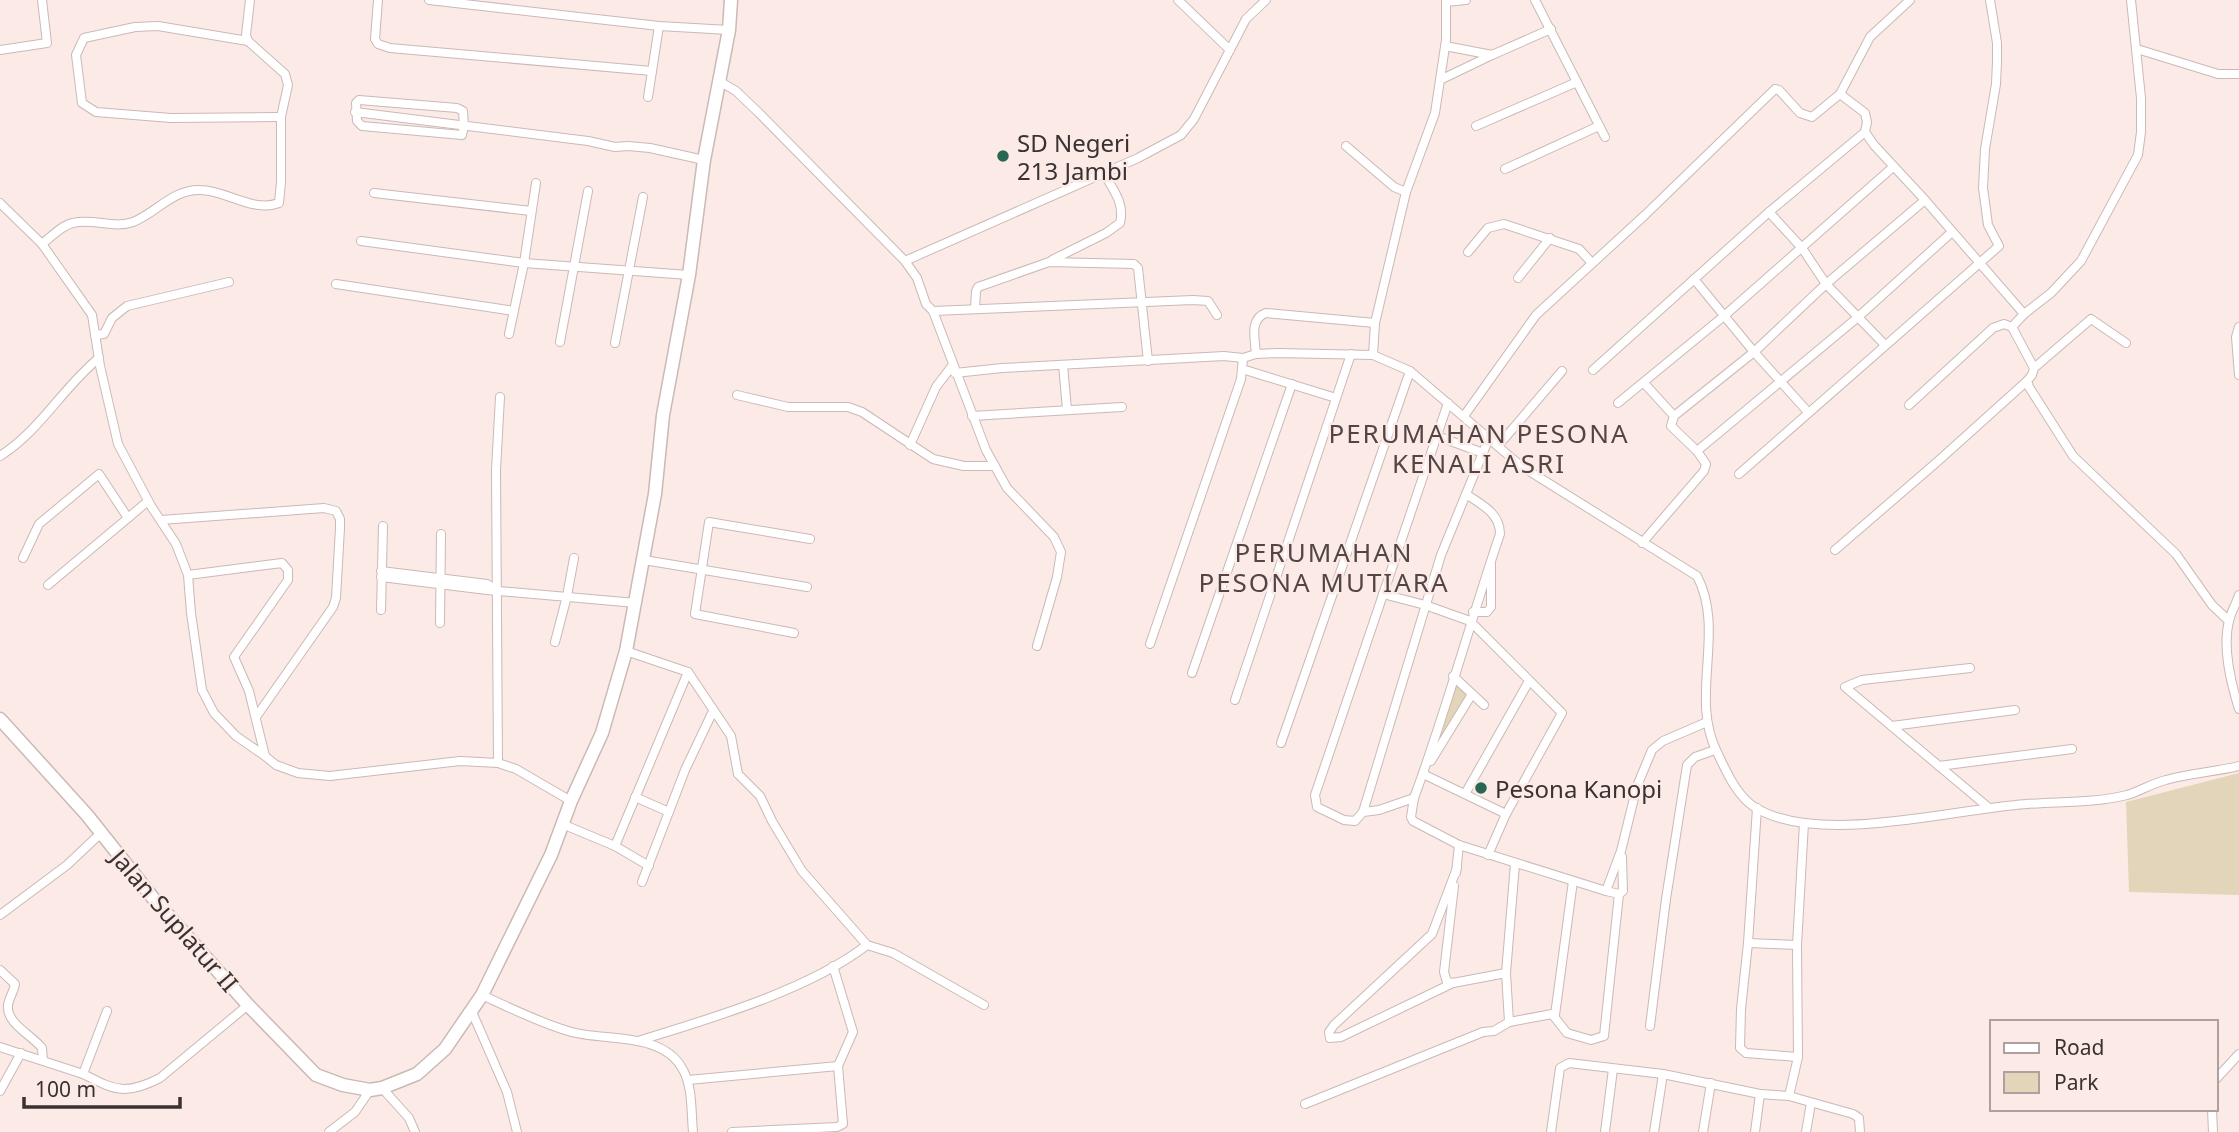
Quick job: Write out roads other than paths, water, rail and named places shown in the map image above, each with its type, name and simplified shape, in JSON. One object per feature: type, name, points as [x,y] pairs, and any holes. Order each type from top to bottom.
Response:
[{"type":"street","points":[[0,50],[47,43],[41,0]]},
{"type":"street","points":[[247,41],[250,0]]},
{"type":"street","points":[[378,0],[376,39],[378,44],[390,48],[652,71]]},
{"type":"street","points":[[429,0],[659,26],[729,30]]},
{"type":"street","points":[[329,1132],[355,1112],[376,1089],[417,1074],[445,1049],[472,1012],[551,855],[571,801],[602,733],[626,651],[644,560],[655,494],[663,415],[689,275],[704,160],[729,30],[732,0]]},
{"type":"street","points":[[1178,0],[1230,50]]},
{"type":"street","points":[[905,261],[1104,173],[1181,135],[1194,119],[1246,19],[1266,0]]},
{"type":"street","points":[[1373,355],[1375,323],[1406,192],[1435,113],[1445,47],[1446,1],[1466,0]]},
{"type":"street","points":[[1535,0],[1605,137]]},
{"type":"street","points":[[1464,416],[1536,314],[1592,264],[1772,90],[1779,90],[1800,113],[1812,117],[1840,94],[1870,37],[1910,0]]},
{"type":"street","points":[[1739,474],[1997,249],[1999,244],[1988,225],[1983,188],[1985,149],[1997,62],[1997,43],[1990,0]]},
{"type":"street","points":[[2012,327],[2051,293],[2081,261],[2138,155],[2141,98],[2131,0]]},
{"type":"street","points":[[41,244],[71,223],[88,221],[128,224],[147,216],[172,197],[187,191],[203,189],[268,207],[279,203],[281,117],[288,92],[287,80],[285,74],[247,41],[158,26],[135,27],[84,38],[76,55],[82,103],[96,112],[172,118],[281,117]]},
{"type":"street","points":[[648,97],[659,26]]},
{"type":"street","points":[[1440,80],[1551,29]]},
{"type":"street","points":[[1445,47],[1492,55]]},
{"type":"street","points":[[2137,49],[2218,74],[2239,74]]},
{"type":"street","points":[[719,81],[759,113],[905,261],[917,278],[926,304],[933,311],[972,416],[995,466],[1007,488],[1054,537],[1061,552],[1057,577],[1037,646]]},
{"type":"street","points":[[1476,126],[1577,82]]},
{"type":"street","points":[[1840,94],[1865,113],[1866,132],[1874,145],[2024,314]]},
{"type":"street","points":[[464,126],[463,111],[457,108],[359,100],[356,103],[355,112],[464,126],[588,141],[615,147],[650,148],[704,160]]},
{"type":"street","points":[[1505,169],[1599,126]]},
{"type":"street","points":[[1593,370],[1769,212],[1866,132]]},
{"type":"street","points":[[1346,146],[1394,187],[1406,192]]},
{"type":"street","points":[[1618,403],[1724,316],[1893,167]]},
{"type":"street","points":[[975,309],[975,291],[978,287],[1049,262],[1120,223],[1123,212],[1121,203],[1104,173]]},
{"type":"street","points":[[509,334],[524,264],[536,183]]},
{"type":"street","points":[[560,341],[588,191]]},
{"type":"street","points":[[374,193],[531,211]]},
{"type":"street","points":[[615,343],[643,197]]},
{"type":"street","points":[[1642,543],[1704,471],[1706,464],[1697,451],[1671,426],[1674,416],[1754,352],[1826,284],[1925,200]]},
{"type":"street","points":[[0,203],[41,244],[92,315],[118,444],[148,501],[176,544],[188,575],[202,690],[214,713],[236,736],[276,765],[298,773],[330,776],[460,761],[498,763],[516,769],[571,801]]},
{"type":"street","points":[[1769,212],[1802,248],[1826,284],[1885,345]]},
{"type":"street","points":[[1468,251],[1488,228],[1504,224],[1579,248],[1592,264]]},
{"type":"street","points":[[1697,451],[1783,382],[1952,233]]},
{"type":"street","points":[[1518,278],[1550,238]]},
{"type":"street","points":[[360,241],[524,264],[689,275]]},
{"type":"street","points":[[1049,262],[1135,264],[1138,268],[1148,361]]},
{"type":"street","points":[[1694,279],[1808,412]]},
{"type":"street","points":[[95,335],[104,334],[112,318],[127,306],[229,282]]},
{"type":"street","points":[[336,284],[514,311]]},
{"type":"street","points":[[933,311],[1208,301],[1217,314]]},
{"type":"street","points":[[1256,354],[1254,321],[1266,313],[1375,323]]},
{"type":"street","points":[[1835,550],[1937,463],[2027,381],[2034,368],[2091,319],[2126,343]]},
{"type":"street","points":[[1909,405],[1993,328],[2004,324],[2012,327]]},
{"type":"street","points":[[2012,327],[2034,368]]},
{"type":"street","points":[[2239,327],[2236,337],[2239,375]]},
{"type":"street","points":[[910,445],[936,387],[954,370],[1224,356],[1243,358],[1256,354],[1373,355],[1410,371],[1521,466],[1697,576],[1708,610],[1707,722],[1715,750],[1742,798],[1757,808],[1804,823],[1848,826],[1989,808],[2128,795],[2165,780],[2239,766]]},
{"type":"street","points":[[1235,700],[1351,354]]},
{"type":"street","points":[[0,457],[39,423],[81,372],[99,358]]},
{"type":"street","points":[[1150,644],[1241,379],[1243,358]]},
{"type":"street","points":[[1063,365],[1067,409]]},
{"type":"street","points":[[1242,369],[1336,398]]},
{"type":"street","points":[[1280,743],[1410,371]]},
{"type":"street","points":[[1498,446],[1562,371]]},
{"type":"street","points":[[2027,381],[2073,456],[2176,554],[2212,605],[2229,621]]},
{"type":"street","points":[[1644,383],[1674,416]]},
{"type":"street","points":[[1192,673],[1292,384]]},
{"type":"street","points":[[737,395],[788,407],[848,407],[862,412],[895,432],[933,459],[964,466],[995,466]]},
{"type":"street","points":[[498,763],[496,470],[500,397]]},
{"type":"street","points":[[1448,403],[1314,802],[1317,807],[1350,822],[1359,818],[1363,812],[1441,555],[1489,438]]},
{"type":"street","points":[[972,416],[1122,407]]},
{"type":"street","points":[[1437,436],[1483,453]]},
{"type":"street","points":[[23,558],[39,524],[99,474],[128,518]]},
{"type":"street","points":[[1466,494],[1490,510],[1500,524],[1500,534],[1414,799],[1411,817],[1413,821],[1459,845],[1619,894]]},
{"type":"street","points":[[48,585],[148,501]]},
{"type":"street","points":[[161,520],[324,508],[336,511],[340,519],[336,598],[333,607],[256,718]]},
{"type":"street","points":[[794,633],[695,614],[709,522],[810,539]]},
{"type":"street","points":[[381,610],[383,526]]},
{"type":"street","points":[[440,623],[441,534]]},
{"type":"street","points":[[555,642],[574,558]]},
{"type":"street","points":[[644,560],[807,586]]},
{"type":"street","points":[[1474,612],[1487,612],[1491,607],[1493,582],[1490,562]]},
{"type":"street","points":[[188,575],[282,563],[288,570],[288,580],[234,657],[249,691],[265,755]]},
{"type":"street","points":[[381,574],[487,584],[497,590],[636,603]]},
{"type":"street","points":[[1384,594],[1470,621],[1560,710],[1562,716],[1506,814],[1488,855]]},
{"type":"street","points":[[2239,595],[2229,621],[2230,675],[2239,709]]},
{"type":"street","points":[[626,651],[688,672],[731,736],[738,774],[760,796],[802,872],[867,945],[893,953],[984,1005]]},
{"type":"street","points":[[1970,668],[1863,680],[1845,687],[1989,808]]},
{"type":"street","points":[[615,846],[688,672]]},
{"type":"street","points":[[1454,676],[1484,705]]},
{"type":"street","points":[[1465,794],[1529,681]]},
{"type":"street","points":[[1423,774],[1472,694]]},
{"type":"street","points":[[1892,726],[2015,709]]},
{"type":"street","points":[[642,882],[685,770],[713,711]]},
{"type":"street","name":"Jalan Suplatur II","points":[[0,719],[101,833],[153,898],[248,1005],[316,1075],[343,1085],[376,1089]]},
{"type":"street","points":[[1606,891],[1622,851],[1637,786],[1653,750],[1663,741],[1707,722]]},
{"type":"street","points":[[1939,766],[2072,749]]},
{"type":"street","points":[[1650,1026],[1665,899],[1687,765],[1695,757],[1715,750]]},
{"type":"street","points":[[1423,774],[1506,814]]},
{"type":"street","points":[[635,797],[669,812]]},
{"type":"street","points":[[1363,812],[1414,799]]},
{"type":"street","points":[[1757,808],[1740,1048],[1746,1053],[1798,1057]]},
{"type":"street","points":[[1789,1096],[1798,1057],[1797,945],[1804,823]]},
{"type":"street","points":[[562,824],[615,846],[649,866]]},
{"type":"street","points":[[0,915],[67,864],[101,833]]},
{"type":"street","points":[[1453,984],[1447,982],[1444,972],[1459,845]]},
{"type":"street","points":[[1573,881],[1555,1015],[1567,1032],[1591,1040],[1604,1035],[1619,894],[1623,891],[1622,851]]},
{"type":"street","points":[[1509,1021],[1506,972],[1516,863]]},
{"type":"street","points":[[1457,868],[1432,934],[1334,1026],[1329,1032],[1330,1038],[1341,1037],[1453,984],[1506,972]]},
{"type":"street","points":[[1748,943],[1797,945]]},
{"type":"street","points":[[638,1041],[731,1011],[797,984],[850,958],[867,945]]},
{"type":"street","points":[[732,1132],[841,1126],[843,1121],[838,1066],[853,1032],[832,967]]},
{"type":"street","points":[[0,970],[15,984],[8,1014],[12,1021],[42,1048],[43,1060]]},
{"type":"street","points":[[482,995],[568,1031],[600,1038],[638,1041],[661,1048],[682,1066],[688,1080],[693,1132]]},
{"type":"street","points":[[0,1046],[83,1074],[113,1089],[131,1089],[160,1078],[248,1005]]},
{"type":"street","points":[[83,1074],[107,1011]]},
{"type":"street","points":[[472,1012],[508,1092],[516,1132]]},
{"type":"street","points":[[1305,1104],[1483,1032],[1493,1031],[1509,1021],[1555,1015]]},
{"type":"street","points":[[0,1091],[21,1053]]},
{"type":"street","points":[[2218,1077],[2239,1054]]},
{"type":"street","points":[[1553,1132],[1560,1068],[1569,1063],[1663,1074],[1760,1094],[1789,1096],[1859,1118],[1860,1132]]},
{"type":"street","points":[[688,1080],[838,1066]]},
{"type":"street","points":[[1605,1132],[1613,1069]]},
{"type":"street","points":[[1654,1132],[1663,1074]]},
{"type":"street","points":[[1703,1132],[1711,1083]]},
{"type":"street","points":[[376,1089],[409,1118],[415,1132]]},
{"type":"street","points":[[1755,1132],[1760,1094]]},
{"type":"street","points":[[1806,1132],[1811,1103]]},
{"type":"street","points":[[2212,1111],[2213,1132]]},
{"type":"place","name":"SD Negeri 213 Jambi","points":[[1003,156]]},
{"type":"place","name":"Pesona Kanopi","points":[[1481,788]]},
{"type":"district","name":"PERUMAHAN PESONA KENALI ASRI","points":[[1479,448]]},
{"type":"district","name":"PERUMAHAN PESONA MUTIARA","points":[[1324,567]]}]
